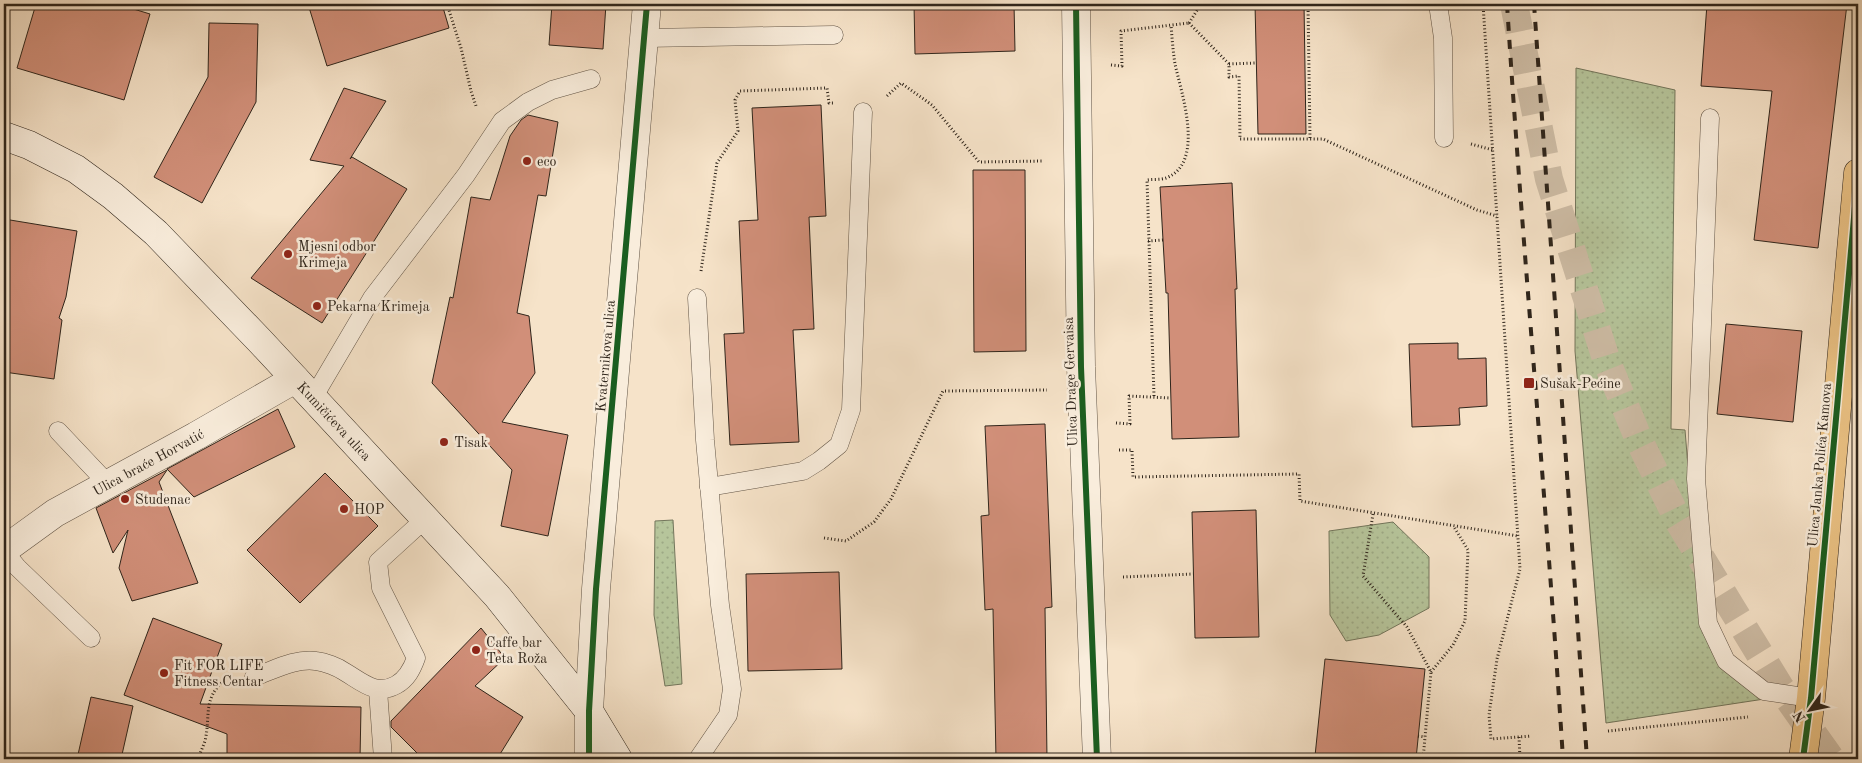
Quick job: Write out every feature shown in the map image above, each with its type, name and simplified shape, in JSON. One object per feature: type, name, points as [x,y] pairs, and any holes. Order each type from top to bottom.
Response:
[{"type":"main road","name":"Ulica Janka Polića Kamova","points":[[1803,759],[1811,698],[1858,172]]},
{"type":"street","name":"Kvaternikova ulica","points":[[589,759],[589,711],[596,589],[648,4]]},
{"type":"street","name":"Ulica Drage Gervaisa","points":[[1076,4],[1082,367],[1097,759]]},
{"type":"street","name":"Kumičićeva ulica","points":[[4,136],[29,145],[76,169],[113,196],[156,233],[260,341],[496,596],[589,711],[618,759]]},
{"type":"street","name":"Ulica braće Horvatić","points":[[4,550],[55,513],[108,484],[304,389]]},
{"type":"lane","points":[[1438,4],[1443,38],[1444,138]]},
{"type":"lane","points":[[644,38],[834,35]]},
{"type":"lane","points":[[304,389],[466,175],[502,121],[528,102],[552,90],[591,78]]},
{"type":"lane","points":[[709,487],[803,472],[839,445],[850,410],[863,112]]},
{"type":"lane","points":[[1710,118],[1696,479],[1708,623],[1726,661],[1764,691],[1811,698]]},
{"type":"lane","points":[[696,298],[709,487],[720,605],[732,689],[728,715],[698,759]]},
{"type":"lane","points":[[58,431],[108,484]]},
{"type":"lane","points":[[254,677],[298,661],[317,661],[343,670],[361,683],[378,690],[390,688],[402,682],[412,668],[416,658],[381,588],[378,562],[425,519]]},
{"type":"lane","points":[[4,550],[18,567],[91,638]]},
{"type":"lane","points":[[378,690],[383,759]]},
{"type":"path","points":[[447,4],[467,72]]},
{"type":"path","points":[[1189,23],[1201,4]]},
{"type":"path","points":[[1308,4],[1310,138]]},
{"type":"path","points":[[1483,4],[1520,569],[1497,659],[1489,716],[1491,739],[1531,736]]},
{"type":"path","points":[[1111,66],[1122,66],[1121,31],[1189,23]]},
{"type":"path","points":[[1189,23],[1229,64],[1229,78],[1239,76],[1240,139],[1323,139],[1477,210],[1497,216]]},
{"type":"path","points":[[1154,396],[1147,180],[1166,178],[1178,170],[1185,158],[1188,144],[1188,120],[1176,65],[1171,25]]},
{"type":"path","points":[[1229,64],[1256,63]]},
{"type":"path","points":[[882,100],[901,83],[932,105],[979,162],[1047,160]]},
{"type":"path","points":[[696,298],[717,162],[738,131],[735,100],[740,91],[827,88],[830,99]]},
{"type":"path","points":[[1148,242],[1163,240]]},
{"type":"path","points":[[824,538],[846,541],[874,522],[891,499],[943,391],[1055,390]]},
{"type":"path","points":[[1116,423],[1130,424],[1129,396],[1170,398]]},
{"type":"path","points":[[1115,450],[1132,450],[1133,477],[1299,474],[1300,501],[1518,536]]},
{"type":"path","points":[[1373,514],[1363,576],[1407,626],[1431,672],[1423,759]]},
{"type":"path","points":[[1431,672],[1453,645],[1465,621],[1468,550],[1454,526]]},
{"type":"path","points":[[1124,577],[1193,574]]},
{"type":"path","points":[[198,759],[205,741],[212,694],[217,686],[231,673]]},
{"type":"path","points":[[1608,731],[1755,716]]},
{"type":"path","points":[[1418,736],[1425,737]]},
{"type":"path","points":[[1519,737],[1520,759]]},
{"type":"green space","points":[[1576,68],[1675,90],[1671,429],[1685,430],[1701,626],[1713,654],[1742,682],[1771,698],[1606,723],[1575,351]]},
{"type":"green space","points":[[673,520],[682,684],[665,686],[654,615],[655,521]]},
{"type":"green space","points":[[1393,522],[1429,557],[1429,608],[1379,635],[1346,641],[1330,615],[1329,531]]},
{"type":"building","points":[[36,4],[117,4],[150,14],[124,100],[17,68]]},
{"type":"building","points":[[308,4],[442,4],[449,28],[327,66]]},
{"type":"building","points":[[552,4],[606,4],[603,49],[549,45]]},
{"type":"building","points":[[914,4],[1014,4],[1015,51],[915,54]]},
{"type":"building","points":[[1255,4],[1304,4],[1306,134],[1258,134]]},
{"type":"building","points":[[1707,4],[1847,4],[1818,248],[1754,240],[1772,91],[1701,86]]},
{"type":"building","points":[[209,23],[258,24],[256,102],[202,203],[154,177],[208,77]]},
{"type":"building","points":[[344,88],[386,101],[350,159],[352,157],[407,189],[322,323],[251,278],[344,166],[310,160]]},
{"type":"building","points":[[821,105],[826,216],[809,217],[814,329],[793,330],[799,442],[730,445],[724,334],[744,333],[739,221],[758,220],[752,108]]},
{"type":"building","points":[[528,115],[558,122],[546,196],[538,195],[517,313],[529,316],[535,373],[502,422],[568,435],[548,536],[501,526],[512,470],[432,383],[450,297],[453,298],[471,197],[490,200],[510,136],[521,120]]},
{"type":"building","points":[[973,170],[1025,170],[1026,351],[974,352]]},
{"type":"building","points":[[1232,183],[1237,289],[1235,289],[1239,437],[1172,439],[1168,293],[1166,293],[1160,187]]},
{"type":"building","points":[[4,219],[77,231],[66,297],[59,318],[62,320],[54,379],[4,372]]},
{"type":"building","points":[[1726,324],[1802,331],[1793,422],[1717,414]]},
{"type":"building","points":[[1458,343],[1458,359],[1486,358],[1487,406],[1459,408],[1460,425],[1412,427],[1409,344]]},
{"type":"building","points":[[278,409],[295,447],[194,497],[167,469]]},
{"type":"building","points":[[1045,424],[1052,607],[1045,608],[1047,759],[996,759],[993,609],[985,610],[981,516],[989,515],[985,426]]},
{"type":"building","points":[[167,470],[159,482],[198,583],[132,601],[119,568],[128,530],[113,553],[96,508]]},
{"type":"building","points":[[325,473],[378,526],[300,603],[247,550]]},
{"type":"building","points":[[1256,510],[1259,637],[1195,638],[1192,512]]},
{"type":"building","points":[[839,572],[842,669],[748,671],[746,574]]},
{"type":"building","points":[[153,618],[222,644],[200,704],[361,707],[360,759],[227,759],[227,734],[124,695]]},
{"type":"building","points":[[481,628],[505,658],[475,686],[523,717],[497,759],[423,759],[391,727],[391,721]]},
{"type":"building","points":[[1325,659],[1425,669],[1416,759],[1345,759],[1315,756]]},
{"type":"building","points":[[91,697],[133,706],[121,759],[77,759]]},
{"type":"tunnel","points":[[1514,4],[1549,179],[1607,362],[1639,440],[1679,522],[1780,687],[1831,759]]},
{"type":"railway","points":[[1507,4],[1563,759]]},
{"type":"railway","points":[[1534,4],[1587,759]]},
{"type":"cycle path","points":[[589,759],[589,711],[596,589],[647,4]]},
{"type":"cycle path","points":[[1076,4],[1081,367],[1097,759]]},
{"type":"cycle path","points":[[1803,759],[1811,698],[1858,173]]},
{"type":"place","name":"eco","points":[[527,161]]},
{"type":"place","name":"Mjesni odbor Krimeja","points":[[288,254]]},
{"type":"place","name":"Pekarna Krimeja","points":[[317,306]]},
{"type":"place","name":"Sušak-Pećine","points":[[1529,383]]},
{"type":"place","name":"Tisak","points":[[444,442]]},
{"type":"place","name":"Studenac","points":[[125,499]]},
{"type":"place","name":"HOP","points":[[344,509]]},
{"type":"place","name":"Caffe bar Teta Roža","points":[[476,650]]},
{"type":"place","name":"Fit FOR LIFE Fitness Centar","points":[[164,673]]}]
